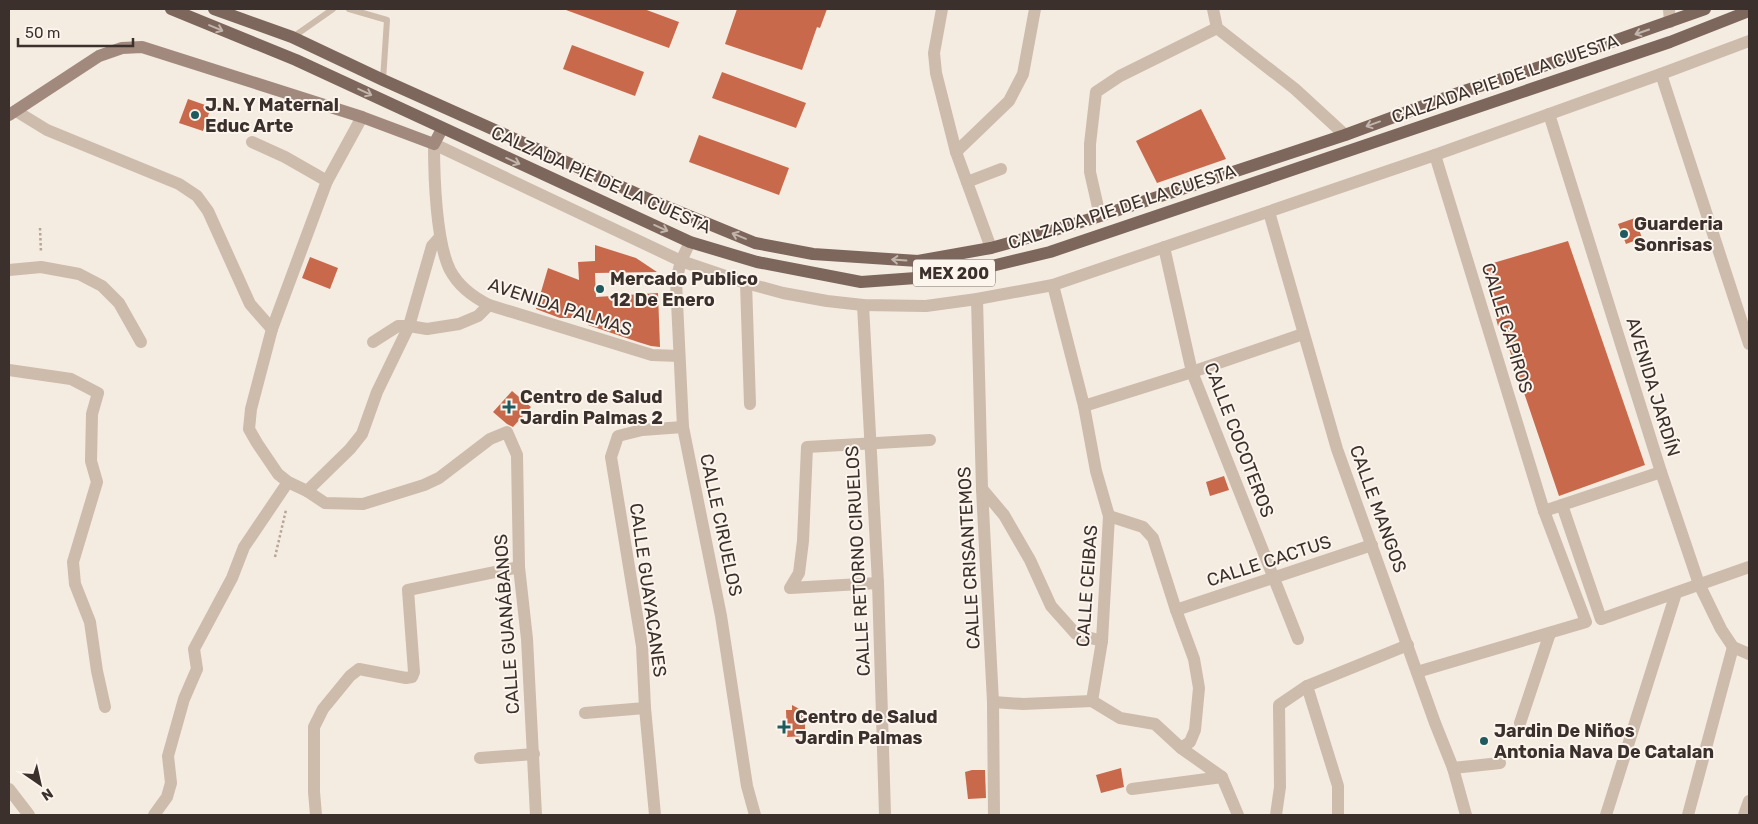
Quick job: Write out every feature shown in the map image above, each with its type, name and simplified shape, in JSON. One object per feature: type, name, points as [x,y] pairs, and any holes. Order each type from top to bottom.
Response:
[{"type":"main road","name":"CALZADA PIE DE LA CUESTA","points":[[171,9],[296,60],[690,242],[757,262],[861,282],[972,271],[1050,252],[1661,45],[1749,11]]},
{"type":"main road","name":"CALZADA PIE DE LA CUESTA","points":[[214,9],[292,37],[652,201],[755,243],[813,254],[918,262],[991,248],[1100,216],[1345,134],[1704,9]]},
{"type":"main road","points":[[12,113],[99,56],[122,48],[142,47],[362,117],[434,144]]},
{"type":"main road","name":"AVENIDA PALMAS","points":[[434,144],[442,128]]},
{"type":"street","points":[[942,9],[934,53],[936,73],[956,152],[991,248]]},
{"type":"street","points":[[956,152],[1009,101],[1022,74],[1035,9]]},
{"type":"street","points":[[1213,9],[1217,28],[1295,90],[1345,134]]},
{"type":"street","points":[[1669,9],[1670,22]]},
{"type":"street","points":[[1100,216],[1090,172],[1090,144],[1096,92],[1120,76],[1217,28]]},
{"type":"street","points":[[434,144],[681,261],[746,283],[809,298],[863,305],[926,306],[1053,285],[1435,155],[1749,41]]},
{"type":"street","points":[[1661,74],[1749,344]]},
{"type":"street","points":[[12,113],[47,130],[179,184],[197,196],[208,211],[250,304],[272,329]]},
{"type":"street","name":"AVENIDA JARDÍN","points":[[1550,114],[1661,472],[1699,584],[1721,629],[1733,647]]},
{"type":"street","points":[[362,117],[327,181],[272,329],[251,408],[249,429],[278,474],[288,482],[307,491],[350,449],[362,434],[377,392],[409,326],[432,246],[440,237]]},
{"type":"street","points":[[252,142],[327,181]]},
{"type":"street","name":"AVENIDA PALMAS","points":[[434,144],[434,169],[440,237],[450,269],[461,286],[474,297],[489,305],[652,355],[679,356]]},
{"type":"street","name":"CALLE CAPIROS","points":[[1435,155],[1544,511],[1586,622],[1550,634]]},
{"type":"street","points":[[967,182],[1001,168]]},
{"type":"street","name":"CALLE MANGOS","points":[[1269,212],[1337,449],[1408,645],[1434,723],[1453,768],[1466,815]]},
{"type":"street","name":"CALLE CIRUELOS","points":[[690,242],[681,261],[676,281],[683,427],[721,616],[747,786],[755,815]]},
{"type":"street","name":"CALLE COCOTEROS","points":[[1164,247],[1192,372],[1298,639]]},
{"type":"street","points":[[9,270],[41,267],[79,274],[102,286],[119,303],[140,342]]},
{"type":"street","points":[[746,283],[750,404]]},
{"type":"street","name":"CALLE CEIBAS","points":[[1053,285],[1084,406],[1096,471],[1109,516],[1102,642],[1092,701]]},
{"type":"street","name":"CALLE CRISANTEMOS","points":[[977,299],[982,490],[993,702],[994,815]]},
{"type":"street","points":[[372,342],[398,326],[427,329],[459,324],[478,316],[489,305]]},
{"type":"street","name":"CALLE RETORNO CIRUELOS","points":[[863,305],[878,583],[885,815]]},
{"type":"street","points":[[1084,406],[1303,334]]},
{"type":"street","points":[[9,370],[71,379],[98,393],[92,414],[91,461],[97,482],[73,562],[75,584],[90,622],[97,671],[105,707]]},
{"type":"street","name":"CALLE GUAYACANES","points":[[655,815],[645,708],[642,646],[611,457],[618,436],[642,430],[683,427]]},
{"type":"street","name":"CALLE GUANÁBANOS","points":[[307,491],[325,503],[363,504],[424,485],[439,478],[490,439],[507,432],[516,455],[519,567],[527,639],[536,815]]},
{"type":"street","points":[[878,583],[790,588],[799,573],[803,541],[807,447],[930,440]]},
{"type":"street","points":[[1544,511],[1661,472]]},
{"type":"street","points":[[154,815],[167,797],[171,783],[168,756],[184,699],[197,669],[194,649],[232,578],[244,547],[288,482]]},
{"type":"street","points":[[982,490],[1004,515],[1030,560],[1051,606],[1076,634],[1102,642]]},
{"type":"street","points":[[1562,505],[1601,618],[1749,567]]},
{"type":"street","points":[[1109,516],[1143,527],[1153,538],[1176,610],[1194,658],[1199,688],[1195,730],[1190,742],[1180,748]]},
{"type":"street","name":"CALLE CACTUS","points":[[1176,610],[1372,545]]},
{"type":"street","points":[[316,815],[314,726],[323,709],[350,676],[359,669],[406,678],[412,677],[414,672],[408,590],[519,567]]},
{"type":"street","points":[[1606,815],[1676,593]]},
{"type":"street","points":[[1417,672],[1550,634]]},
{"type":"street","points":[[1520,723],[1550,634]]},
{"type":"street","points":[[1276,815],[1280,787],[1279,705],[1307,686],[1408,645]]},
{"type":"street","points":[[1688,815],[1733,647],[1749,654]]},
{"type":"street","points":[[1307,686],[1338,786],[1338,814]]},
{"type":"street","points":[[993,702],[1023,704],[1092,701],[1120,718],[1155,724],[1180,748],[1222,777],[1238,815]]},
{"type":"street","points":[[586,713],[645,708]]},
{"type":"street","points":[[480,758],[534,754]]},
{"type":"street","points":[[1453,768],[1500,763]]},
{"type":"street","points":[[1132,789],[1222,777]]},
{"type":"street","points":[[9,789],[29,815]]},
{"type":"street","points":[[1744,815],[1749,801]]},
{"type":"lane","points":[[292,37],[333,9]]},
{"type":"lane","points":[[349,9],[387,20],[383,80]]},
{"type":"path","points":[[40,228],[41,267]]},
{"type":"path","points":[[275,557],[287,509]]},
{"type":"building","points":[[566,9],[644,9],[679,22],[669,48]]},
{"type":"building","points":[[737,9],[827,9],[820,28],[817,27],[802,70],[725,44]]},
{"type":"building","points":[[572,45],[644,72],[635,96],[563,69]]},
{"type":"building","points":[[722,72],[806,103],[796,128],[712,98]]},
{"type":"building","name":"J.N. Y Maternal Educ Arte","points":[[188,99],[211,107],[203,131],[179,123]]},
{"type":"building","points":[[1201,109],[1226,159],[1157,183],[1136,141]]},
{"type":"building","points":[[699,135],[789,168],[779,195],[689,162]]},
{"type":"building","points":[[1635,218],[1642,238],[1626,244],[1618,224]]},
{"type":"building","points":[[1568,241],[1645,465],[1559,496],[1501,325],[1498,326],[1493,307],[1495,307],[1483,266]]},
{"type":"building","name":"Mercado Publico 12 De Enero","points":[[595,245],[636,258],[657,272],[595,273],[596,297],[658,293],[660,347],[651,346],[588,325],[588,318],[560,318],[536,309],[548,268],[579,280],[578,262],[595,261]]},
{"type":"building","points":[[310,257],[338,268],[330,289],[302,278]]},
{"type":"building","points":[[512,391],[531,407],[513,427],[493,412]]},
{"type":"building","points":[[1224,476],[1229,490],[1210,496],[1206,482]]},
{"type":"building","points":[[792,705],[805,712],[805,736],[787,737],[786,710],[792,710]]},
{"type":"building","points":[[1121,768],[1124,787],[1101,793],[1096,775]]},
{"type":"building","points":[[985,770],[986,798],[968,799],[965,772]]},
{"type":"place","name":"J.N. Y Maternal Educ Arte","points":[[195,115]]},
{"type":"place","name":"Guarderia Sonrisas","points":[[1624,234]]},
{"type":"place","name":"Mercado Publico 12 De Enero","points":[[600,289]]},
{"type":"place","name":"Centro de Salud Jardin Palmas 2","points":[[509,407]]},
{"type":"place","name":"Centro de Salud Jardin Palmas","points":[[784,727]]},
{"type":"place","name":"Jardin De Niños Antonia Nava De Catalan","points":[[1484,741]]}]
